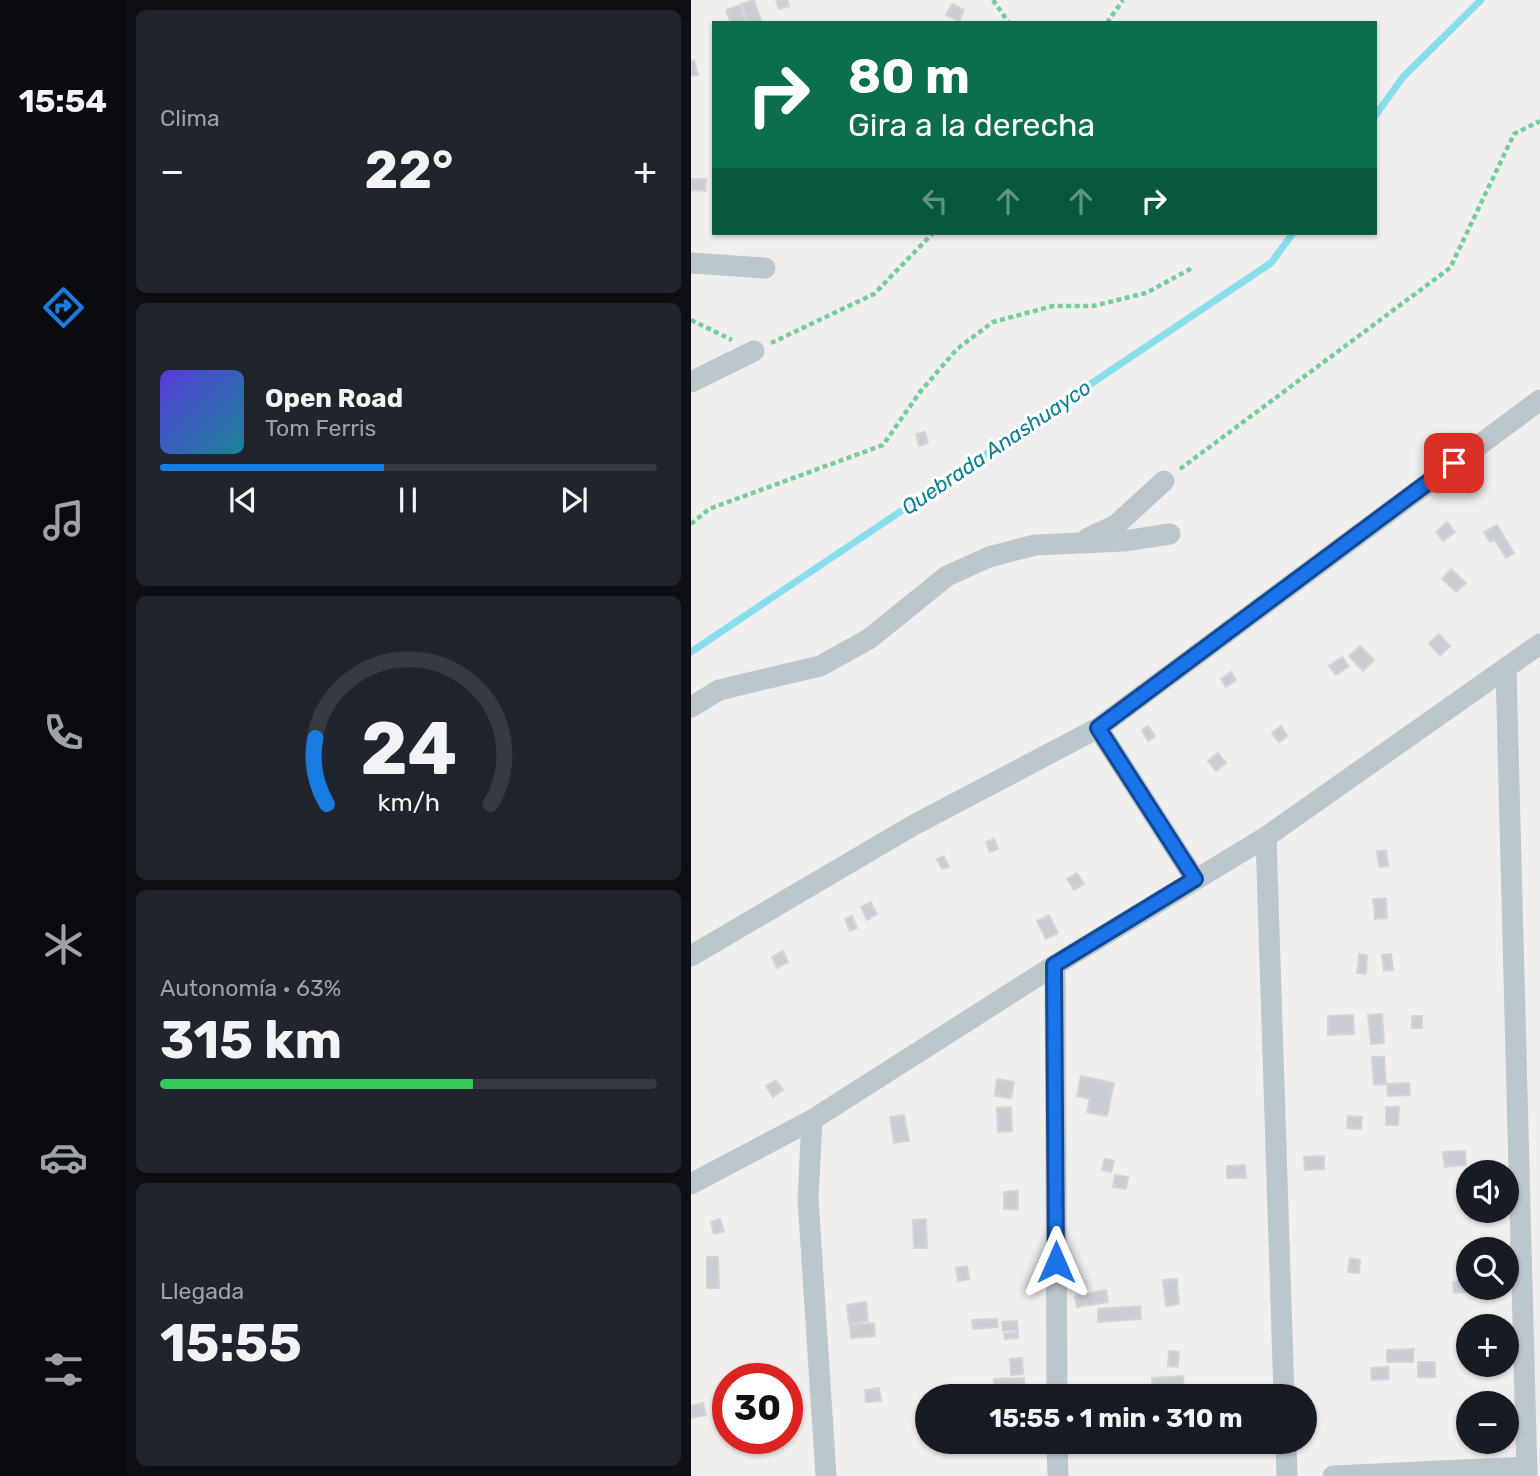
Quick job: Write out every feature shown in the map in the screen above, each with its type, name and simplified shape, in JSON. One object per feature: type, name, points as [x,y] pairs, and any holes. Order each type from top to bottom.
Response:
[{"type":"street","points":[[691,263],[765,268]]},
{"type":"street","points":[[691,382],[754,351]]},
{"type":"street","points":[[691,956],[912,826],[1098,728],[1540,400]]},
{"type":"street","points":[[1083,541],[1116,525],[1164,481]]},
{"type":"street","points":[[691,707],[719,690],[820,666],[869,639],[947,576],[989,557],[1035,545],[1124,541],[1170,534]]},
{"type":"street","points":[[691,1184],[812,1120],[1054,965],[1266,837],[1540,643]]},
{"type":"street","points":[[1333,1476],[1527,1471],[1506,669]]},
{"type":"street","points":[[1098,728],[1195,879]]},
{"type":"street","points":[[1266,837],[1284,1384]]},
{"type":"street","points":[[1054,965],[1057,1384]]},
{"type":"street","points":[[812,1120],[808,1199],[826,1476]]},
{"type":"street","points":[[1057,1454],[1057,1476]]},
{"type":"street","points":[[1286,1454],[1287,1476]]},
{"type":"path","points":[[993,0],[1008,21]]},
{"type":"path","points":[[1107,21],[1123,0]]},
{"type":"path","points":[[1164,481],[1450,268],[1514,134],[1540,121]]},
{"type":"path","points":[[691,320],[754,351],[874,294],[931,235]]},
{"type":"path","points":[[691,524],[709,509],[883,445],[920,393],[957,349],[993,322],[1053,306],[1093,306],[1146,293],[1194,267]]},
{"type":"building","points":[[754,0],[761,21],[747,21],[742,4]]},
{"type":"building","points":[[776,0],[787,0],[789,6],[779,9]]},
{"type":"building","points":[[952,4],[964,10],[959,21],[946,15]]},
{"type":"building","points":[[740,5],[746,21],[730,21],[726,10]]},
{"type":"building","points":[[694,60],[698,75],[691,76],[691,61]]},
{"type":"building","points":[[691,179],[706,179],[705,191],[691,190]]},
{"type":"building","points":[[925,432],[928,443],[919,446],[916,434]]},
{"type":"building","points":[[1447,522],[1455,532],[1443,541],[1436,532]]},
{"type":"building","points":[[1497,525],[1514,553],[1506,558],[1495,540],[1490,542],[1484,532]]},
{"type":"building","points":[[1451,569],[1466,583],[1456,592],[1442,579]]},
{"type":"building","points":[[1439,634],[1450,646],[1440,656],[1429,643]]},
{"type":"building","points":[[1360,646],[1374,660],[1363,671],[1349,656]]},
{"type":"building","points":[[1342,657],[1349,666],[1336,675],[1329,666]]},
{"type":"building","points":[[1231,672],[1236,680],[1226,687],[1221,679]]},
{"type":"building","points":[[1148,726],[1155,736],[1148,741],[1142,730]]},
{"type":"building","points":[[1281,726],[1287,736],[1279,742],[1272,733]]},
{"type":"building","points":[[1218,753],[1226,763],[1216,771],[1208,761]]},
{"type":"building","points":[[994,839],[998,849],[990,852],[986,842]]},
{"type":"building","points":[[1386,850],[1388,866],[1379,867],[1377,851]]},
{"type":"building","points":[[944,856],[949,867],[942,869],[937,859]]},
{"type":"building","points":[[1077,873],[1084,884],[1074,890],[1067,879]]},
{"type":"building","points":[[1386,898],[1387,918],[1375,919],[1373,899]]},
{"type":"building","points":[[871,902],[877,914],[867,920],[861,907]]},
{"type":"building","points":[[1049,915],[1058,933],[1046,939],[1037,921]]},
{"type":"building","points":[[852,916],[857,928],[850,931],[845,919]]},
{"type":"building","points":[[783,951],[788,962],[777,968],[772,957]]},
{"type":"building","points":[[1359,954],[1367,955],[1366,974],[1357,973]]},
{"type":"building","points":[[1391,954],[1393,970],[1384,971],[1382,955]]},
{"type":"building","points":[[1382,1014],[1384,1043],[1371,1044],[1368,1015]]},
{"type":"building","points":[[1353,1015],[1354,1034],[1328,1035],[1328,1016]]},
{"type":"building","points":[[1412,1016],[1422,1016],[1422,1028],[1412,1028]]},
{"type":"building","points":[[1372,1057],[1384,1057],[1386,1084],[1374,1085]]},
{"type":"building","points":[[1081,1076],[1114,1083],[1107,1116],[1087,1112],[1090,1099],[1077,1096]]},
{"type":"building","points":[[997,1079],[1014,1082],[1011,1098],[995,1096]]},
{"type":"building","points":[[776,1080],[783,1090],[773,1097],[766,1086]]},
{"type":"building","points":[[1409,1083],[1410,1095],[1388,1096],[1387,1084]]},
{"type":"building","points":[[1011,1107],[1012,1131],[998,1132],[997,1108]]},
{"type":"building","points":[[1386,1107],[1399,1107],[1398,1125],[1386,1125]]},
{"type":"building","points":[[904,1115],[909,1141],[894,1143],[890,1117]]},
{"type":"building","points":[[1348,1116],[1362,1117],[1361,1129],[1347,1128]]},
{"type":"building","points":[[1465,1151],[1466,1160],[1456,1160],[1456,1166],[1445,1167],[1443,1152]]},
{"type":"building","points":[[1324,1156],[1324,1169],[1305,1170],[1304,1157]]},
{"type":"building","points":[[1105,1159],[1114,1161],[1111,1172],[1102,1170]]},
{"type":"building","points":[[1245,1165],[1246,1178],[1227,1178],[1227,1166]]},
{"type":"building","points":[[1115,1175],[1128,1177],[1126,1189],[1113,1187]]},
{"type":"building","points":[[1018,1191],[1018,1209],[1004,1209],[1004,1192]]},
{"type":"building","points":[[720,1219],[724,1231],[714,1234],[711,1222]]},
{"type":"building","points":[[926,1219],[927,1248],[914,1248],[913,1220]]},
{"type":"building","points":[[707,1257],[718,1257],[719,1288],[707,1288]]},
{"type":"building","points":[[1350,1258],[1360,1260],[1359,1273],[1348,1272]]},
{"type":"building","points":[[967,1266],[969,1279],[958,1281],[956,1268]]},
{"type":"building","points":[[1177,1279],[1179,1304],[1166,1306],[1163,1280]]},
{"type":"building","points":[[1106,1290],[1108,1302],[1077,1307],[1075,1296]]},
{"type":"building","points":[[866,1302],[868,1321],[849,1324],[847,1305]]},
{"type":"building","points":[[1140,1306],[1141,1319],[1098,1322],[1098,1309]]},
{"type":"building","points":[[997,1319],[998,1327],[973,1329],[972,1320]]},
{"type":"building","points":[[1017,1321],[1018,1330],[1003,1331],[1002,1322]]},
{"type":"building","points":[[874,1323],[875,1336],[851,1338],[850,1325]]},
{"type":"building","points":[[1018,1332],[1018,1338],[1005,1339],[1004,1334]]},
{"type":"building","points":[[1414,1349],[1413,1362],[1387,1362],[1387,1350]]},
{"type":"building","points":[[1169,1351],[1179,1352],[1178,1367],[1168,1366]]},
{"type":"building","points":[[1022,1358],[1023,1374],[1011,1375],[1010,1359]]},
{"type":"building","points":[[1418,1362],[1435,1362],[1435,1377],[1418,1377]]},
{"type":"building","points":[[1388,1367],[1389,1379],[1372,1380],[1371,1368]]},
{"type":"building","points":[[1183,1376],[1184,1384],[1152,1384],[1152,1378]]},
{"type":"building","points":[[1024,1378],[1025,1384],[994,1384],[994,1379]]},
{"type":"building","points":[[879,1388],[881,1401],[866,1402],[865,1390]]},
{"type":"building","points":[[703,1403],[706,1415],[691,1418],[691,1406]]},
{"type":"waterway","name":"Quebrada Anashuayco","points":[[1377,113],[1403,77],[1481,0]]},
{"type":"waterway","name":"Quebrada Anashuayco","points":[[691,652],[1271,263],[1292,235]]},
{"type":"route","points":[[1056,1262],[1054,965],[1195,879],[1098,728],[1454,463]]}]
